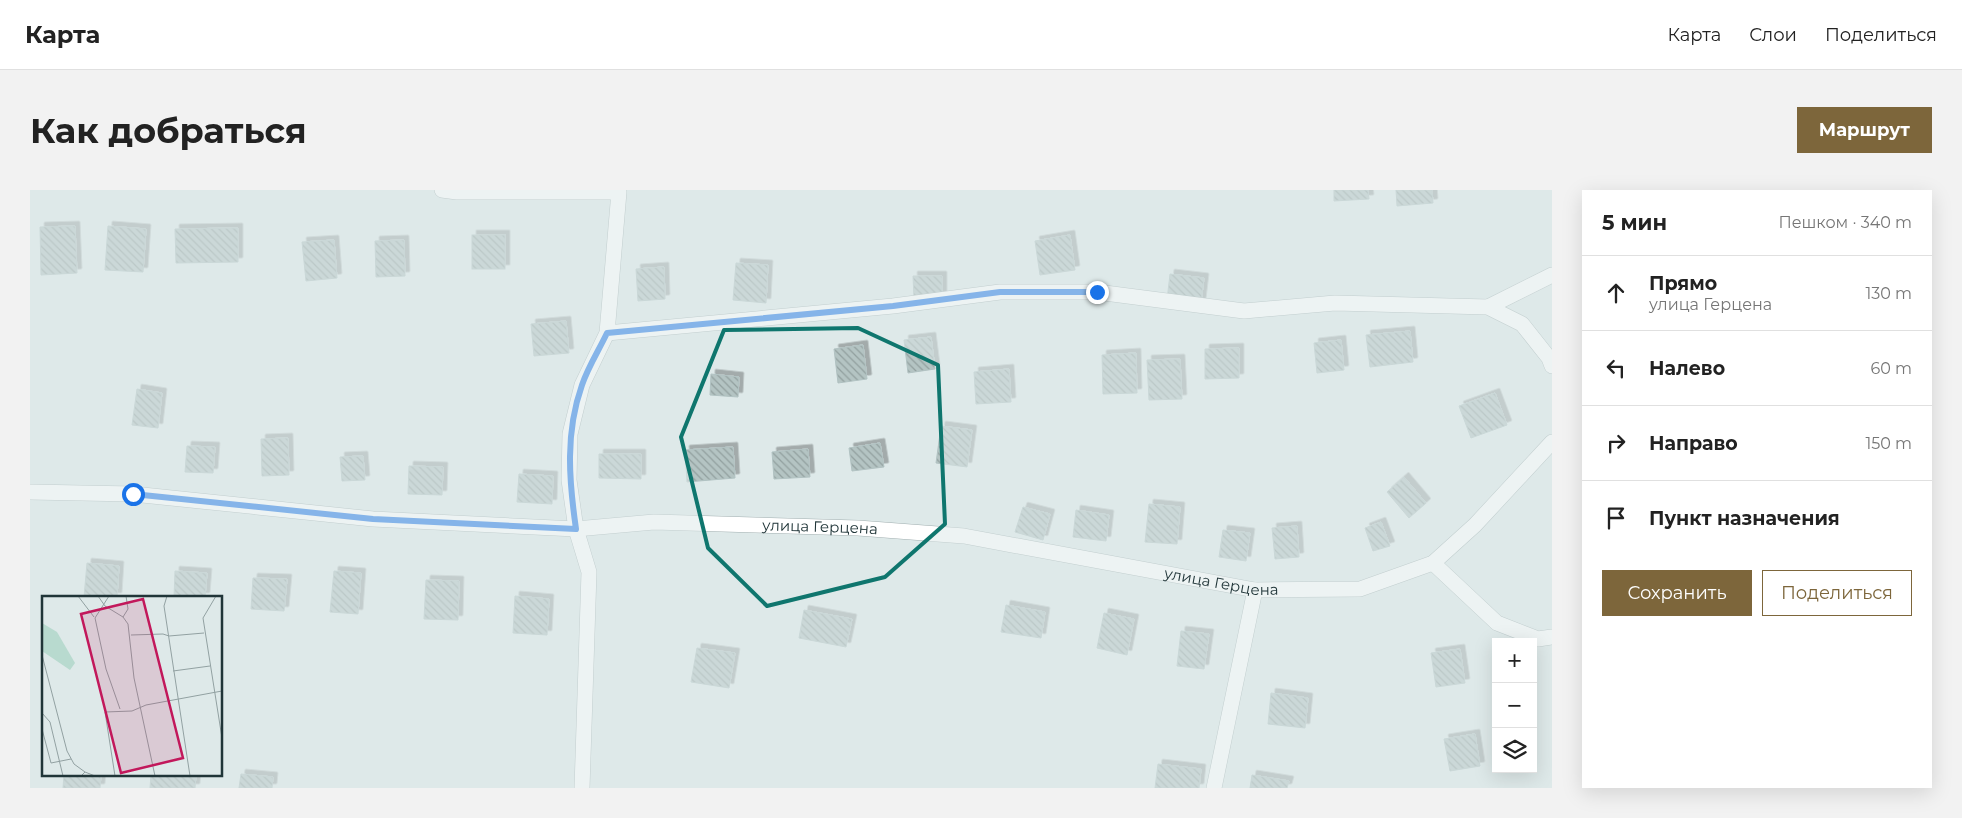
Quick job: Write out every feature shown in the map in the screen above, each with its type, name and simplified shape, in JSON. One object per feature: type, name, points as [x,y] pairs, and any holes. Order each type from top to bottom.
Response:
[{"type":"street","points":[[442,190],[457,192],[619,192],[607,333],[582,385],[570,434],[570,480],[576,529],[589,572],[582,788]]},
{"type":"street","points":[[1488,307],[1552,275]]},
{"type":"street","points":[[607,333],[893,306],[1000,292],[1097,292],[1244,311],[1335,303],[1488,307],[1522,324],[1549,358],[1552,366]]},
{"type":"street","name":"улица Герцена","points":[[30,492],[133,494],[373,519],[576,529],[654,522],[858,528],[964,536],[1255,590],[1360,589],[1433,564],[1475,525],[1552,442]]},
{"type":"street","points":[[1433,564],[1497,623],[1538,639],[1552,637]]},
{"type":"street","points":[[1214,788],[1255,590]]},
{"type":"highlighted area","points":[[858,328],[938,365],[945,524],[885,577],[767,606],[708,548],[681,437],[724,330]]},
{"type":"building","points":[[1334,190],[1368,190],[1369,199],[1334,201]]},
{"type":"building","points":[[1396,190],[1432,190],[1433,203],[1397,206]]},
{"type":"building","points":[[75,226],[77,273],[41,275],[40,227]]},
{"type":"building","points":[[108,226],[146,229],[143,272],[105,270]]},
{"type":"building","points":[[238,228],[238,262],[176,263],[175,229]]},
{"type":"building","points":[[472,235],[505,235],[505,269],[472,269]]},
{"type":"building","points":[[1070,235],[1075,270],[1040,275],[1035,241]]},
{"type":"building","points":[[334,240],[337,278],[306,281],[302,242]]},
{"type":"building","points":[[404,240],[405,276],[376,277],[375,241]]},
{"type":"building","points":[[736,263],[768,265],[766,303],[733,300]]},
{"type":"building","points":[[664,267],[665,299],[638,301],[636,269]]},
{"type":"building","points":[[1170,274],[1204,278],[1201,303],[1167,300]]},
{"type":"building","points":[[913,276],[942,276],[942,299],[914,299]]},
{"type":"building","points":[[566,321],[569,353],[534,356],[531,324]]},
{"type":"building","points":[[1410,331],[1413,362],[1370,367],[1366,335]]},
{"type":"building","points":[[931,337],[935,369],[908,373],[904,340]]},
{"type":"building","points":[[1341,340],[1344,370],[1317,373],[1314,343]]},
{"type":"building","points":[[863,345],[867,379],[838,383],[834,349]]},
{"type":"building","points":[[1239,348],[1239,378],[1205,379],[1205,349]]},
{"type":"building","points":[[1136,353],[1137,393],[1103,394],[1102,355]]},
{"type":"building","points":[[1180,359],[1182,399],[1149,400],[1147,360]]},
{"type":"building","points":[[1009,369],[1011,402],[976,404],[974,372]]},
{"type":"building","points":[[711,374],[739,377],[738,397],[710,395]]},
{"type":"building","points":[[137,389],[162,393],[158,428],[132,425]]},
{"type":"building","points":[[1495,393],[1507,425],[1471,438],[1459,406]]},
{"type":"building","points":[[941,426],[972,430],[967,467],[936,463]]},
{"type":"building","points":[[288,438],[289,475],[262,476],[261,439]]},
{"type":"building","points":[[880,443],[884,467],[852,471],[849,448]]},
{"type":"building","points":[[187,446],[215,447],[213,473],[185,472]]},
{"type":"building","points":[[733,447],[735,478],[687,482],[685,450]]},
{"type":"building","points":[[808,449],[810,477],[774,479],[772,452]]},
{"type":"building","points":[[599,454],[641,454],[641,479],[599,478]]},
{"type":"building","points":[[363,456],[365,480],[342,481],[340,457]]},
{"type":"building","points":[[409,466],[443,467],[442,495],[408,494]]},
{"type":"building","points":[[519,474],[553,476],[552,504],[517,502]]},
{"type":"building","points":[[1404,477],[1426,503],[1409,518],[1387,492]]},
{"type":"building","points":[[1149,504],[1180,507],[1177,544],[1145,542]]},
{"type":"building","points":[[1023,507],[1050,514],[1043,540],[1015,532]]},
{"type":"building","points":[[1076,510],[1109,515],[1106,541],[1073,537]]},
{"type":"building","points":[[1381,522],[1390,546],[1373,551],[1365,528]]},
{"type":"building","points":[[1297,526],[1299,557],[1275,559],[1272,528]]},
{"type":"building","points":[[1223,530],[1250,533],[1246,561],[1219,557]]},
{"type":"building","points":[[87,563],[119,566],[117,596],[84,596]]},
{"type":"building","points":[[175,571],[207,573],[205,596],[174,596]]},
{"type":"building","points":[[334,571],[361,573],[358,614],[330,612]]},
{"type":"building","points":[[253,578],[287,579],[284,611],[251,609]]},
{"type":"building","points":[[426,580],[459,581],[458,620],[424,619]]},
{"type":"building","points":[[515,596],[549,599],[547,635],[513,633]]},
{"type":"building","points":[[1006,605],[1045,612],[1041,638],[1001,632]]},
{"type":"building","points":[[804,610],[852,619],[846,647],[799,638]]},
{"type":"building","points":[[1104,613],[1134,619],[1127,655],[1097,648]]},
{"type":"building","points":[[1181,631],[1209,634],[1204,669],[1177,666]]},
{"type":"building","points":[[697,648],[735,653],[729,688],[691,682]]},
{"type":"building","points":[[1460,649],[1465,683],[1436,687],[1431,653]]},
{"type":"building","points":[[1271,693],[1308,698],[1305,728],[1268,724]]},
{"type":"building","points":[[1475,734],[1480,766],[1450,771],[1444,739]]},
{"type":"building","points":[[1158,764],[1201,769],[1199,788],[1155,788]]},
{"type":"building","points":[[241,774],[273,777],[272,788],[239,788]]},
{"type":"building","points":[[1252,775],[1289,781],[1287,788],[1250,788]]},
{"type":"building","points":[[64,776],[101,776],[100,788],[63,788]]},
{"type":"building","points":[[151,776],[196,776],[195,788],[150,788]]},
{"type":"route","points":[[133,494],[373,519],[576,529],[570,480],[570,434],[582,385],[607,333],[893,306],[1000,292],[1097,292]]}]
